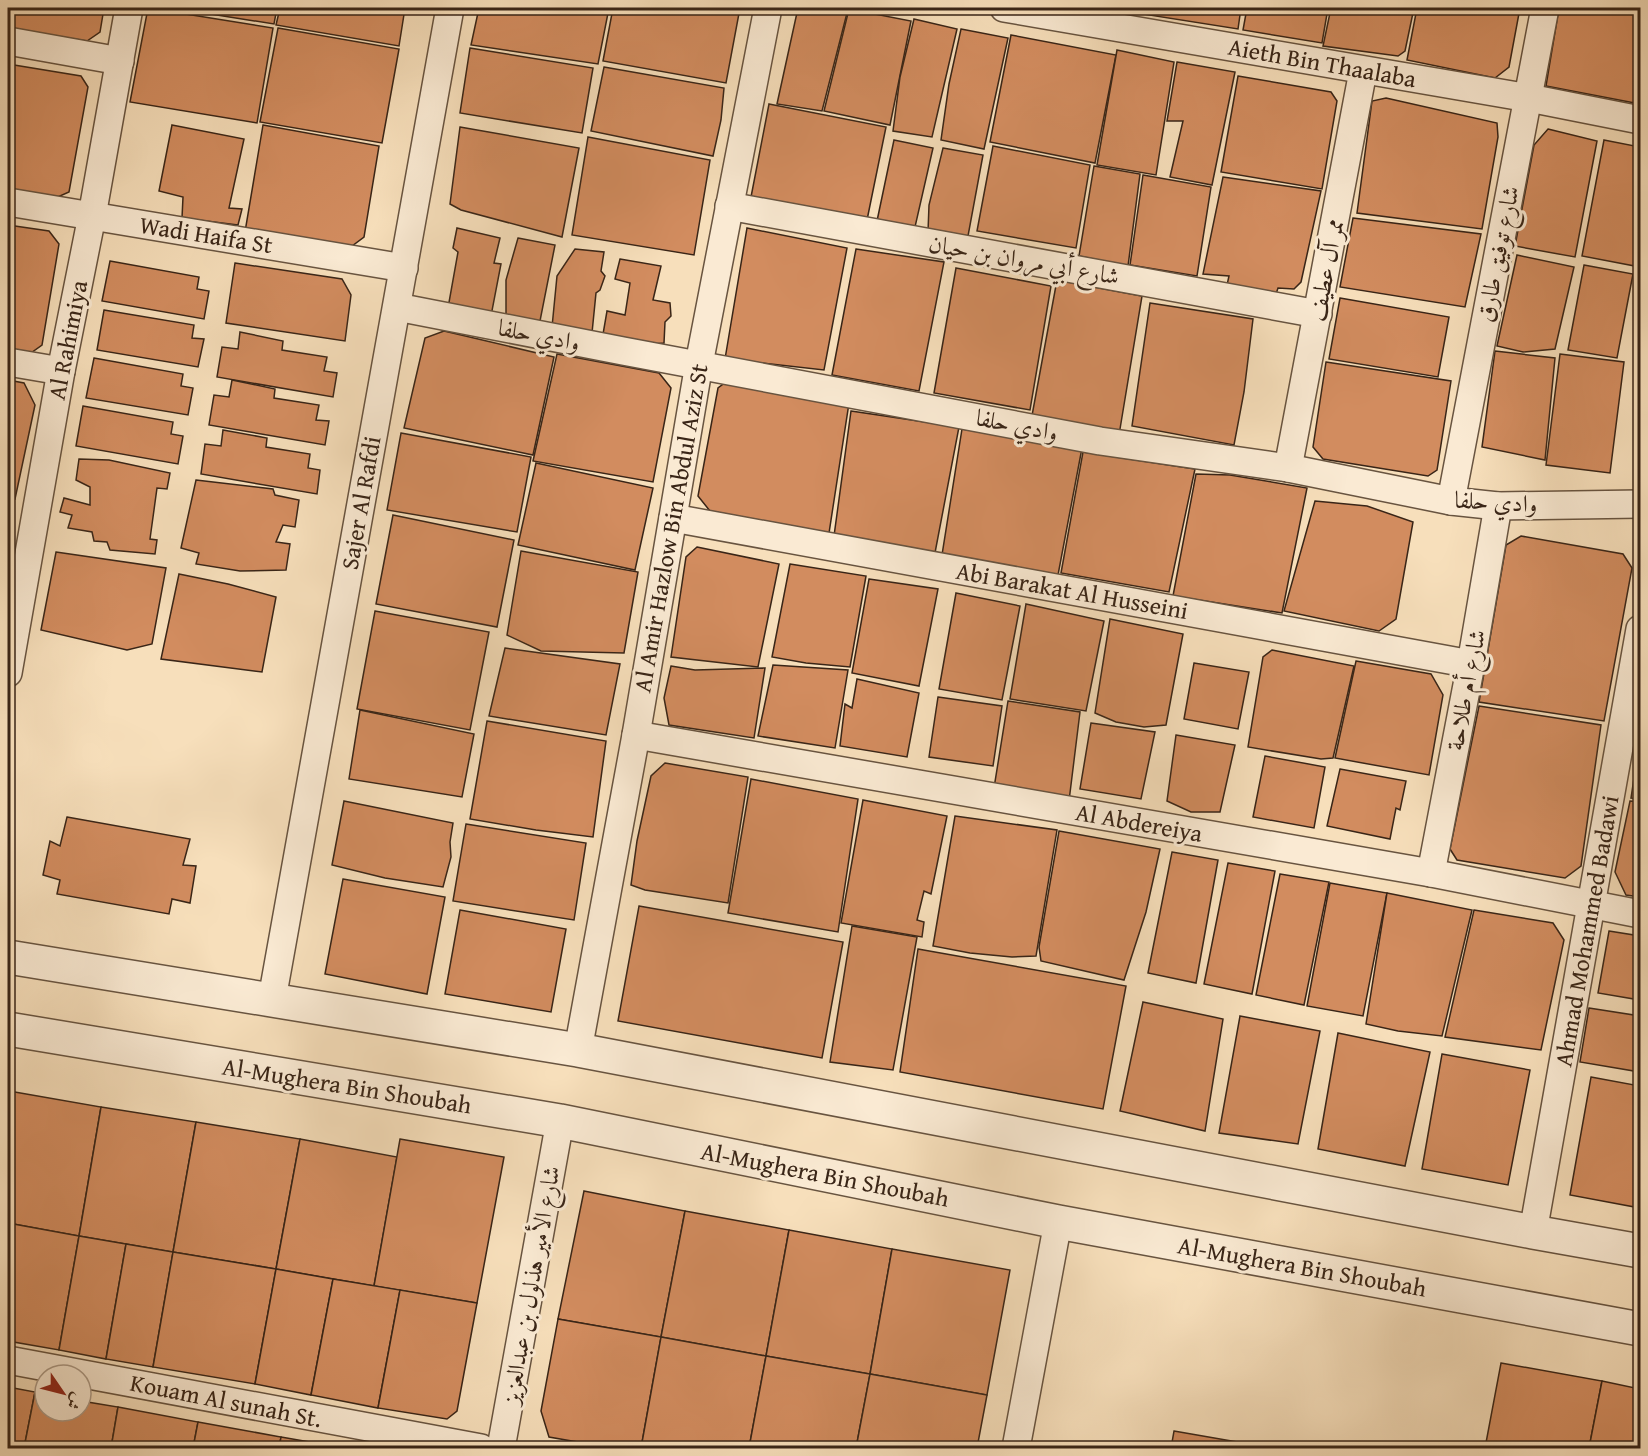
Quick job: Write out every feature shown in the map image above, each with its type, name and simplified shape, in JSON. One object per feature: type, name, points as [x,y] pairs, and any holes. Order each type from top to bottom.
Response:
[{"type":"street","name":"Al Rahimiya","points":[[8,673],[12,618],[92,216],[129,8]]},
{"type":"street","name":"Sajer Al Rafdi","points":[[272,999],[450,8]]},
{"type":"street","name":"Al Amir Hazlow Bin Abdul Aziz St","points":[[578,1050],[636,735],[699,364],[768,8]]},
{"type":"street","name":"Aieth Bin Thaalaba","points":[[1004,8],[1528,98],[1641,120]]},
{"type":"street","name":"شارع توفيق طارق","points":[[1451,501],[1545,8]]},
{"type":"street","points":[[8,41],[120,61]]},
{"type":"street","name":"ممر آل عطيف","points":[[1288,468],[1363,71]]},
{"type":"street","name":"Wadi Haifa St","points":[[8,202],[404,268]]},
{"type":"street","name":"شارع أبي مروان بن حيان","points":[[729,206],[1318,314]]},
{"type":"street","name":"وادي حلفا","points":[[397,306],[1100,441],[1288,468],[1451,501],[1498,506],[1641,504]]},
{"type":"street","points":[[8,362],[61,371]]},
{"type":"street","name":"شارع أم طلاحة","points":[[1431,873],[1471,664],[1498,506]]},
{"type":"street","name":"Abi Barakat Al Husseini","points":[[673,518],[1471,664]]},
{"type":"street","name":"Ahmad Mohammed Badawi","points":[[1533,1232],[1641,629]]},
{"type":"street","name":"Al Abdereiya","points":[[636,735],[1431,873],[1641,914]]},
{"type":"street","points":[[8,957],[578,1050],[1641,1251]]},
{"type":"street","name":"Al-Mughera Bin Shoubah","points":[[8,1029],[560,1121],[1058,1222],[1641,1329]]},
{"type":"street","name":"شارع الأمير هذلول بن عبدالعزيز","points":[[501,1449],[560,1121]]},
{"type":"street","points":[[1016,1449],[1058,1222]]},
{"type":"street","name":"Kouam Al sunah St.","points":[[8,1360],[481,1449]]},
{"type":"building","points":[[13,8],[104,8],[100,32],[87,41],[10,29]]},
{"type":"building","points":[[148,8],[273,28],[257,123],[130,102]]},
{"type":"building","points":[[173,8],[277,8],[274,24]]},
{"type":"building","points":[[280,8],[405,8],[399,46],[276,25]]},
{"type":"building","points":[[479,8],[609,8],[598,64],[471,45]]},
{"type":"building","points":[[613,8],[740,8],[726,83],[603,61]]},
{"type":"building","points":[[798,8],[826,8],[847,13],[822,111],[777,104]]},
{"type":"building","points":[[1131,8],[1241,8],[1238,29],[1130,12]]},
{"type":"building","points":[[1247,8],[1328,8],[1322,43],[1243,30]]},
{"type":"building","points":[[1331,8],[1414,8],[1405,51],[1398,56],[1323,46]]},
{"type":"building","points":[[1417,8],[1520,8],[1509,67],[1495,78],[1407,60]]},
{"type":"building","points":[[1559,8],[1640,8],[1640,104],[1546,86]]},
{"type":"building","points":[[849,9],[911,21],[890,125],[824,111]]},
{"type":"building","points":[[914,19],[957,29],[932,137],[893,131],[900,77]]},
{"type":"building","points":[[278,28],[399,49],[382,143],[260,122]]},
{"type":"building","points":[[961,29],[1008,38],[984,149],[941,140],[949,84]]},
{"type":"building","points":[[1011,35],[1116,55],[1095,163],[990,142]]},
{"type":"building","points":[[470,48],[593,68],[582,133],[460,113]]},
{"type":"building","points":[[1117,50],[1174,62],[1156,175],[1097,165]]},
{"type":"building","points":[[1177,62],[1235,72],[1212,185],[1170,177],[1183,121],[1167,121]]},
{"type":"building","points":[[8,64],[81,76],[88,87],[69,192],[51,200],[8,192]]},
{"type":"building","points":[[604,67],[724,88],[721,120],[713,156],[591,131]]},
{"type":"building","points":[[1238,76],[1331,92],[1337,101],[1322,189],[1221,172]]},
{"type":"building","points":[[1386,98],[1497,123],[1498,137],[1482,229],[1357,213],[1372,101]]},
{"type":"building","points":[[769,104],[886,127],[867,220],[751,197]]},
{"type":"building","points":[[172,125],[244,139],[229,208],[242,209],[238,225],[182,218],[183,197],[159,191]]},
{"type":"building","points":[[263,125],[379,146],[364,237],[348,249],[245,232]]},
{"type":"building","points":[[460,127],[579,148],[562,237],[461,210],[450,204]]},
{"type":"building","points":[[1548,129],[1597,141],[1575,257],[1515,246],[1534,145]]},
{"type":"building","points":[[588,137],[710,160],[694,255],[572,235]]},
{"type":"building","points":[[894,140],[933,148],[915,227],[877,221]]},
{"type":"building","points":[[1604,140],[1640,147],[1640,267],[1582,256]]},
{"type":"building","points":[[993,146],[1090,165],[1076,248],[977,231]]},
{"type":"building","points":[[943,148],[983,155],[968,236],[928,232],[929,205]]},
{"type":"building","points":[[1094,166],[1140,174],[1128,266],[1079,256]]},
{"type":"building","points":[[1143,175],[1211,187],[1197,276],[1130,265]]},
{"type":"building","points":[[1223,177],[1321,191],[1301,282],[1294,289],[1278,288],[1276,294],[1227,285],[1229,276],[1203,274]]},
{"type":"building","points":[[1353,218],[1481,234],[1465,307],[1340,287]]},
{"type":"building","points":[[8,225],[49,231],[59,244],[42,345],[28,355],[8,352]]},
{"type":"building","points":[[457,228],[500,238],[494,263],[501,264],[491,316],[448,308],[458,252],[453,248]]},
{"type":"building","points":[[747,228],[847,248],[824,370],[725,359]]},
{"type":"building","points":[[518,238],[555,245],[540,321],[506,318],[506,280]]},
{"type":"building","points":[[575,249],[604,252],[601,271],[605,276],[600,290],[596,293],[592,333],[552,327],[557,276]]},
{"type":"building","points":[[856,249],[944,262],[919,391],[832,375]]},
{"type":"building","points":[[1517,255],[1574,267],[1555,349],[1523,352],[1497,346]]},
{"type":"building","points":[[620,259],[661,266],[653,300],[670,303],[671,316],[665,322],[664,343],[625,347],[602,340],[607,311],[625,315],[630,283],[615,279]]},
{"type":"building","points":[[110,261],[199,277],[197,289],[209,291],[204,319],[102,301]]},
{"type":"building","points":[[235,263],[342,279],[351,295],[345,341],[226,323]]},
{"type":"building","points":[[1584,265],[1633,274],[1617,358],[1568,350]]},
{"type":"building","points":[[956,268],[1051,286],[1030,410],[934,393]]},
{"type":"building","points":[[1057,280],[1142,296],[1119,435],[1031,421]]},
{"type":"building","points":[[1340,298],[1449,317],[1438,377],[1329,359]]},
{"type":"building","points":[[1150,303],[1253,319],[1244,392],[1234,445],[1132,426]]},
{"type":"building","points":[[104,310],[194,325],[192,338],[204,339],[198,367],[97,350]]},
{"type":"building","points":[[444,331],[554,357],[533,455],[404,428],[425,338]]},
{"type":"building","points":[[240,332],[283,341],[282,350],[327,357],[324,371],[337,373],[333,397],[217,377],[222,347],[238,349]]},
{"type":"building","points":[[1495,351],[1555,358],[1545,460],[1482,447]]},
{"type":"building","points":[[557,354],[659,373],[671,388],[653,482],[533,461]]},
{"type":"building","points":[[1560,354],[1624,362],[1610,473],[1546,465]]},
{"type":"building","points":[[94,358],[183,374],[181,386],[193,388],[188,415],[86,398]]},
{"type":"building","points":[[1326,362],[1451,381],[1437,470],[1428,476],[1323,459],[1313,447]]},
{"type":"building","points":[[730,379],[849,403],[829,533],[710,511],[698,496],[718,388]]},
{"type":"building","points":[[8,380],[24,383],[35,405],[15,499],[8,497]]},
{"type":"building","points":[[232,380],[275,389],[274,398],[319,405],[316,420],[329,421],[325,445],[209,425],[214,395],[229,397]]},
{"type":"building","points":[[83,406],[173,422],[171,434],[183,436],[178,464],[76,446]]},
{"type":"building","points":[[851,411],[959,427],[934,558],[834,536]]},
{"type":"building","points":[[962,429],[1082,448],[1058,575],[942,555]]},
{"type":"building","points":[[223,430],[267,438],[266,447],[310,454],[308,468],[320,470],[317,494],[201,474],[205,444],[221,446]]},
{"type":"building","points":[[401,433],[531,457],[517,532],[387,510]]},
{"type":"building","points":[[1083,452],[1195,469],[1169,592],[1061,573]]},
{"type":"building","points":[[79,459],[109,460],[170,473],[167,489],[157,488],[150,539],[157,540],[155,554],[110,550],[107,542],[94,541],[92,532],[68,528],[72,515],[60,512],[64,498],[90,505],[90,487],[76,480]]},
{"type":"building","points":[[536,463],[653,488],[635,570],[518,545]]},
{"type":"building","points":[[1196,474],[1230,475],[1307,488],[1282,613],[1173,596]]},
{"type":"building","points":[[196,480],[273,489],[275,495],[299,500],[295,527],[283,525],[276,542],[290,544],[286,570],[240,571],[196,564],[199,553],[181,548]]},
{"type":"building","points":[[8,499],[14,500],[8,538]]},
{"type":"building","points":[[1315,501],[1367,506],[1413,522],[1396,619],[1379,631],[1284,611]]},
{"type":"building","points":[[393,515],[514,540],[497,627],[376,604]]},
{"type":"building","points":[[1521,536],[1623,554],[1632,568],[1604,721],[1479,702],[1506,545]]},
{"type":"building","points":[[697,547],[779,564],[758,667],[671,657],[686,557]]},
{"type":"building","points":[[521,551],[638,572],[624,653],[541,651],[507,635]]},
{"type":"building","points":[[56,552],[166,568],[152,644],[127,650],[41,630]]},
{"type":"building","points":[[790,564],[866,576],[850,667],[772,657]]},
{"type":"building","points":[[179,574],[276,597],[262,672],[161,659]]},
{"type":"building","points":[[869,579],[938,589],[919,686],[852,673]]},
{"type":"building","points":[[956,593],[1020,606],[1002,700],[939,689]]},
{"type":"building","points":[[1026,604],[1104,621],[1086,711],[1010,699]]},
{"type":"building","points":[[375,611],[489,632],[470,730],[357,709]]},
{"type":"building","points":[[1110,619],[1183,634],[1166,725],[1144,727],[1116,722],[1095,713]]},
{"type":"building","points":[[505,648],[620,664],[606,735],[489,716]]},
{"type":"building","points":[[1272,650],[1354,666],[1333,758],[1321,759],[1248,747],[1263,657]]},
{"type":"building","points":[[1356,661],[1431,674],[1443,695],[1429,775],[1335,758]]},
{"type":"building","points":[[1194,663],[1249,672],[1238,729],[1184,719]]},
{"type":"building","points":[[773,665],[848,670],[835,748],[758,736]]},
{"type":"building","points":[[671,666],[695,670],[765,668],[754,738],[669,725],[664,698]]},
{"type":"building","points":[[857,679],[919,693],[907,757],[840,746],[845,704],[852,708]]},
{"type":"building","points":[[938,697],[1002,706],[993,766],[929,757]]},
{"type":"building","points":[[1008,701],[1080,712],[1069,801],[994,788]]},
{"type":"building","points":[[1479,706],[1601,725],[1581,866],[1565,878],[1457,860],[1450,849]]},
{"type":"building","points":[[360,710],[474,734],[462,797],[349,779]]},
{"type":"building","points":[[487,721],[606,741],[593,837],[470,819]]},
{"type":"building","points":[[1091,723],[1155,732],[1141,799],[1080,789]]},
{"type":"building","points":[[1176,735],[1235,745],[1220,812],[1191,812],[1167,801]]},
{"type":"building","points":[[1640,738],[1640,799],[1631,798]]},
{"type":"building","points":[[1265,756],[1325,767],[1314,828],[1253,817]]},
{"type":"building","points":[[665,763],[748,777],[728,903],[645,890],[631,885],[637,841],[651,776]]},
{"type":"building","points":[[1340,769],[1406,781],[1400,810],[1396,808],[1390,839],[1327,826]]},
{"type":"building","points":[[751,779],[858,799],[838,932],[728,913]]},
{"type":"building","points":[[863,800],[947,816],[931,894],[924,891],[917,920],[924,922],[922,937],[841,923]]},
{"type":"building","points":[[344,801],[453,823],[450,842],[451,857],[443,887],[385,878],[332,865]]},
{"type":"building","points":[[1630,801],[1640,802],[1640,897],[1626,895],[1615,872]]},
{"type":"building","points":[[955,816],[1057,830],[1036,956],[1012,957],[970,953],[933,946]]},
{"type":"building","points":[[67,817],[190,839],[183,865],[196,866],[190,903],[172,899],[169,914],[57,894],[60,880],[43,875],[50,841],[60,846]]},
{"type":"building","points":[[466,824],[586,843],[574,920],[453,901]]},
{"type":"building","points":[[1059,831],[1160,849],[1146,912],[1124,980],[1041,961],[1039,947]]},
{"type":"building","points":[[1172,852],[1218,860],[1196,983],[1148,973]]},
{"type":"building","points":[[1228,863],[1275,871],[1252,994],[1204,984]]},
{"type":"building","points":[[1280,874],[1329,882],[1304,1005],[1256,995]]},
{"type":"building","points":[[343,879],[445,897],[427,994],[325,974]]},
{"type":"building","points":[[1330,883],[1387,893],[1363,1016],[1307,1006]]},
{"type":"building","points":[[1387,893],[1472,910],[1442,1036],[1398,1031],[1366,1024]]},
{"type":"building","points":[[639,906],[843,942],[822,1058],[618,1021]]},
{"type":"building","points":[[460,910],[566,929],[551,1012],[445,994]]},
{"type":"building","points":[[1474,910],[1553,923],[1564,940],[1541,1050],[1445,1037]]},
{"type":"building","points":[[852,926],[917,937],[893,1070],[830,1062]]},
{"type":"building","points":[[1609,931],[1640,936],[1640,1000],[1598,993]]},
{"type":"building","points":[[918,949],[1126,986],[1103,1109],[900,1072]]},
{"type":"building","points":[[1143,1002],[1223,1019],[1205,1131],[1120,1111]]},
{"type":"building","points":[[1589,1008],[1640,1016],[1640,1072],[1580,1062]]},
{"type":"building","points":[[1240,1016],[1320,1031],[1298,1144],[1219,1133]]},
{"type":"building","points":[[1338,1033],[1430,1052],[1405,1166],[1318,1149]]},
{"type":"building","points":[[1442,1054],[1530,1070],[1508,1185],[1422,1169]]},
{"type":"building","points":[[1591,1077],[1640,1086],[1640,1208],[1570,1195]]},
{"type":"building","points":[[9,1091],[101,1107],[79,1236],[8,1223]]},
{"type":"building","points":[[101,1107],[196,1122],[173,1252],[79,1236]]},
{"type":"building","points":[[196,1122],[300,1139],[276,1269],[173,1252]]},
{"type":"building","points":[[300,1139],[397,1157],[374,1286],[276,1269]]},
{"type":"building","points":[[400,1139],[504,1157],[477,1303],[374,1286]]},
{"type":"building","points":[[584,1191],[685,1211],[661,1337],[558,1319]]},
{"type":"building","points":[[685,1211],[789,1230],[766,1356],[661,1337]]},
{"type":"building","points":[[8,1223],[79,1236],[59,1350],[8,1341]]},
{"type":"building","points":[[789,1230],[892,1249],[870,1374],[766,1356]]},
{"type":"building","points":[[79,1236],[126,1244],[106,1359],[59,1350]]},
{"type":"building","points":[[126,1244],[173,1252],[153,1367],[106,1359]]},
{"type":"building","points":[[892,1249],[1010,1270],[987,1395],[870,1374]]},
{"type":"building","points":[[173,1252],[276,1269],[255,1384],[153,1367]]},
{"type":"building","points":[[276,1269],[333,1279],[311,1395],[255,1384]]},
{"type":"building","points":[[333,1279],[400,1290],[378,1408],[311,1395]]},
{"type":"building","points":[[400,1290],[477,1303],[457,1411],[447,1419],[378,1408]]},
{"type":"building","points":[[558,1319],[661,1337],[641,1448],[612,1448],[549,1437],[541,1411]]},
{"type":"building","points":[[661,1337],[766,1356],[749,1448],[641,1448]]},
{"type":"building","points":[[766,1356],[870,1374],[856,1448],[749,1448]]},
{"type":"building","points":[[1501,1363],[1602,1381],[1589,1448],[1485,1448]]},
{"type":"building","points":[[870,1374],[987,1395],[977,1448],[856,1448]]},
{"type":"building","points":[[1602,1381],[1640,1389],[1640,1448],[1589,1448]]},
{"type":"building","points":[[8,1387],[33,1392],[24,1448],[8,1448]]},
{"type":"building","points":[[33,1402],[33,1423],[93,1423],[93,1403],[118,1407],[111,1448],[24,1448]]},
{"type":"building","points":[[118,1407],[198,1422],[193,1448],[111,1448]]},
{"type":"building","points":[[198,1422],[281,1437],[279,1448],[193,1448]]},
{"type":"building","points":[[1174,1431],[1272,1448],[1171,1448]]},
{"type":"building","points":[[281,1437],[344,1448],[279,1448]]}]
